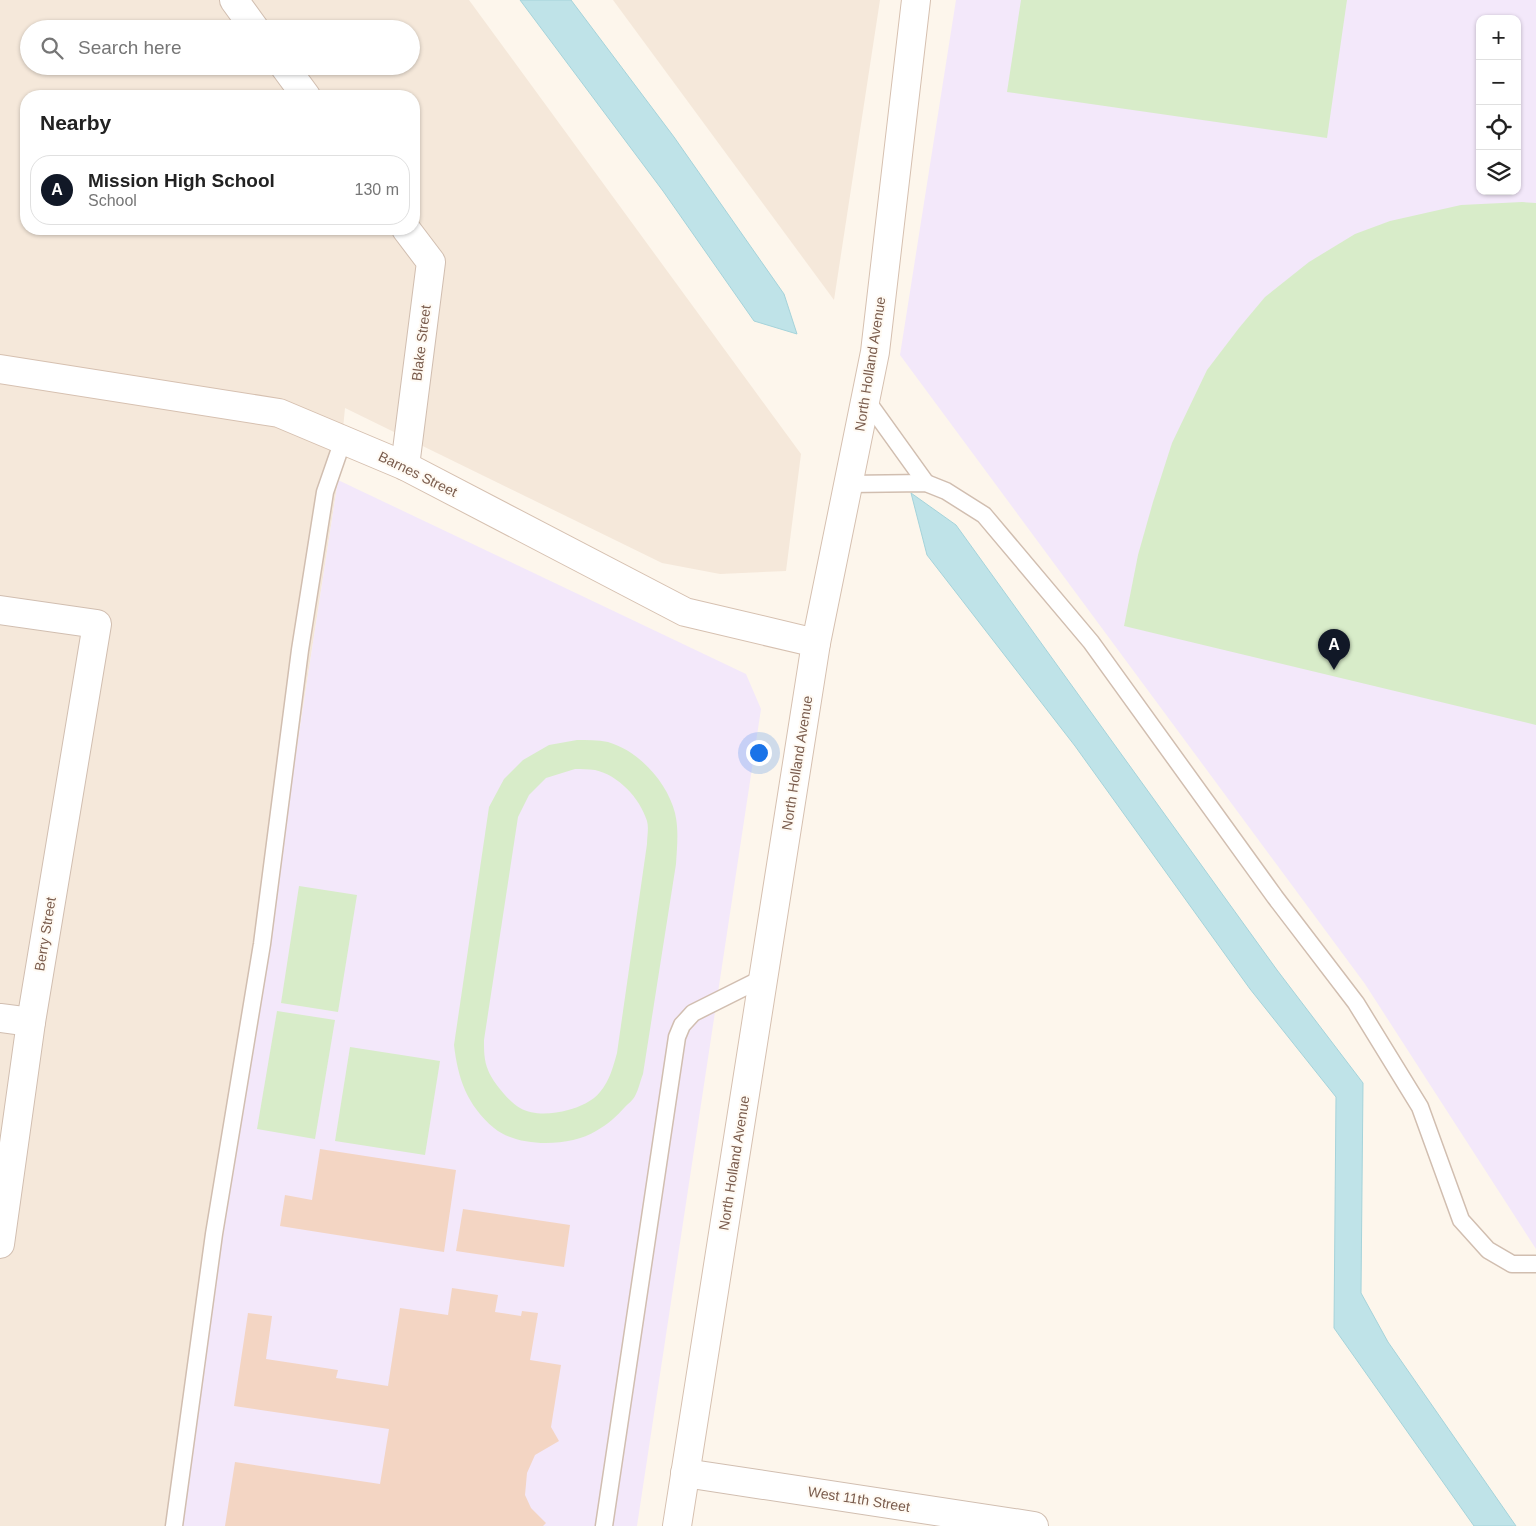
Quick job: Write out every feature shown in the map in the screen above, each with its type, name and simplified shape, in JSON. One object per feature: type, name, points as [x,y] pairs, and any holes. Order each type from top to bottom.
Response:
[{"type":"street","points":[[234,0],[248,20]]},
{"type":"street","name":"North Holland Avenue","points":[[677,1526],[816,643],[874,352],[916,0]]},
{"type":"street","points":[[291,75],[302,90]]},
{"type":"street","name":"Blake Street","points":[[405,466],[431,262],[411,235]]},
{"type":"street","name":"Barnes Street","points":[[0,369],[279,413],[405,466],[685,612],[816,643]]},
{"type":"street","name":"Berry Street","points":[[0,610],[97,624],[31,1022],[0,1244]]},
{"type":"street","points":[[0,1018],[31,1022]]},
{"type":"street","name":"West 11th Street","points":[[685,1473],[1034,1526]]},
{"type":"lane","points":[[865,398],[926,483]]},
{"type":"lane","points":[[174,1526],[214,1234],[262,944],[300,650],[325,492],[343,440]]},
{"type":"lane","points":[[848,484],[926,483],[946,490],[984,516],[1091,642],[1275,897],[1356,1003],[1420,1107],[1461,1220],[1488,1250],[1512,1264],[1536,1264]]},
{"type":"lane","points":[[604,1526],[677,1037],[682,1025],[693,1013],[763,978]]},
{"type":"shaded area","points":[[0,0],[469,0],[801,454],[786,571],[720,574],[662,563],[345,408],[338,480],[177,1526],[0,1526]]},
{"type":"shaded area","points":[[613,0],[880,0],[834,300]]},
{"type":"shaded area","points":[[956,0],[1536,0],[1536,1249],[1365,984],[900,355]]},
{"type":"shaded area","points":[[338,480],[746,674],[761,709],[637,1526],[177,1526]]},
{"type":"green space","points":[[1021,0],[1347,0],[1327,138],[1007,92]]},
{"type":"green space","points":[[1536,203],[1536,725],[1124,626],[1138,555],[1172,443],[1207,370],[1265,297],[1309,262],[1355,234],[1390,221],[1461,205]]},
{"type":"green space","points":[[577,740],[608,742],[619,746],[641,760],[666,790],[675,813],[677,839],[676,864],[643,1074],[636,1093],[632,1100],[615,1117],[596,1131],[572,1140],[544,1143],[530,1142],[504,1135],[485,1119],[465,1091],[458,1069],[454,1045],[489,807],[504,779],[523,760],[549,745]],"holes":[[[575,769],[595,770],[604,773],[620,782],[634,796],[647,821],[647,844],[617,1053],[611,1073],[600,1092],[586,1103],[562,1111],[537,1113],[520,1108],[497,1085],[490,1075],[487,1066],[484,1055],[484,1040],[518,817],[529,795],[546,778]]]},
{"type":"green space","points":[[299,886],[357,895],[338,1012],[281,1003]]},
{"type":"green space","points":[[277,1011],[335,1020],[315,1139],[257,1129]]},
{"type":"green space","points":[[350,1047],[440,1061],[425,1155],[335,1141]]},
{"type":"water","points":[[520,0],[571,0],[674,137],[784,294],[797,334],[754,321],[663,191]]},
{"type":"water","points":[[911,493],[956,525],[1277,970],[1363,1083],[1361,1293],[1388,1342],[1516,1526],[1474,1526],[1334,1328],[1336,1097],[1250,989],[1075,746],[927,555]]},
{"type":"building","points":[[320,1149],[456,1170],[444,1252],[280,1226],[285,1195],[312,1200]]},
{"type":"building","points":[[463,1209],[570,1225],[564,1267],[456,1251]]},
{"type":"building","points":[[452,1288],[498,1295],[495,1312],[521,1316],[522,1311],[538,1313],[530,1360],[561,1365],[551,1427],[559,1441],[535,1455],[527,1473],[525,1495],[531,1508],[546,1523],[543,1526],[225,1526],[235,1462],[380,1484],[389,1429],[234,1406],[248,1313],[272,1316],[266,1359],[338,1370],[336,1378],[388,1386],[400,1308],[448,1315]]},
{"type":"place","name":"Mission High School","points":[[1334,670]]}]
